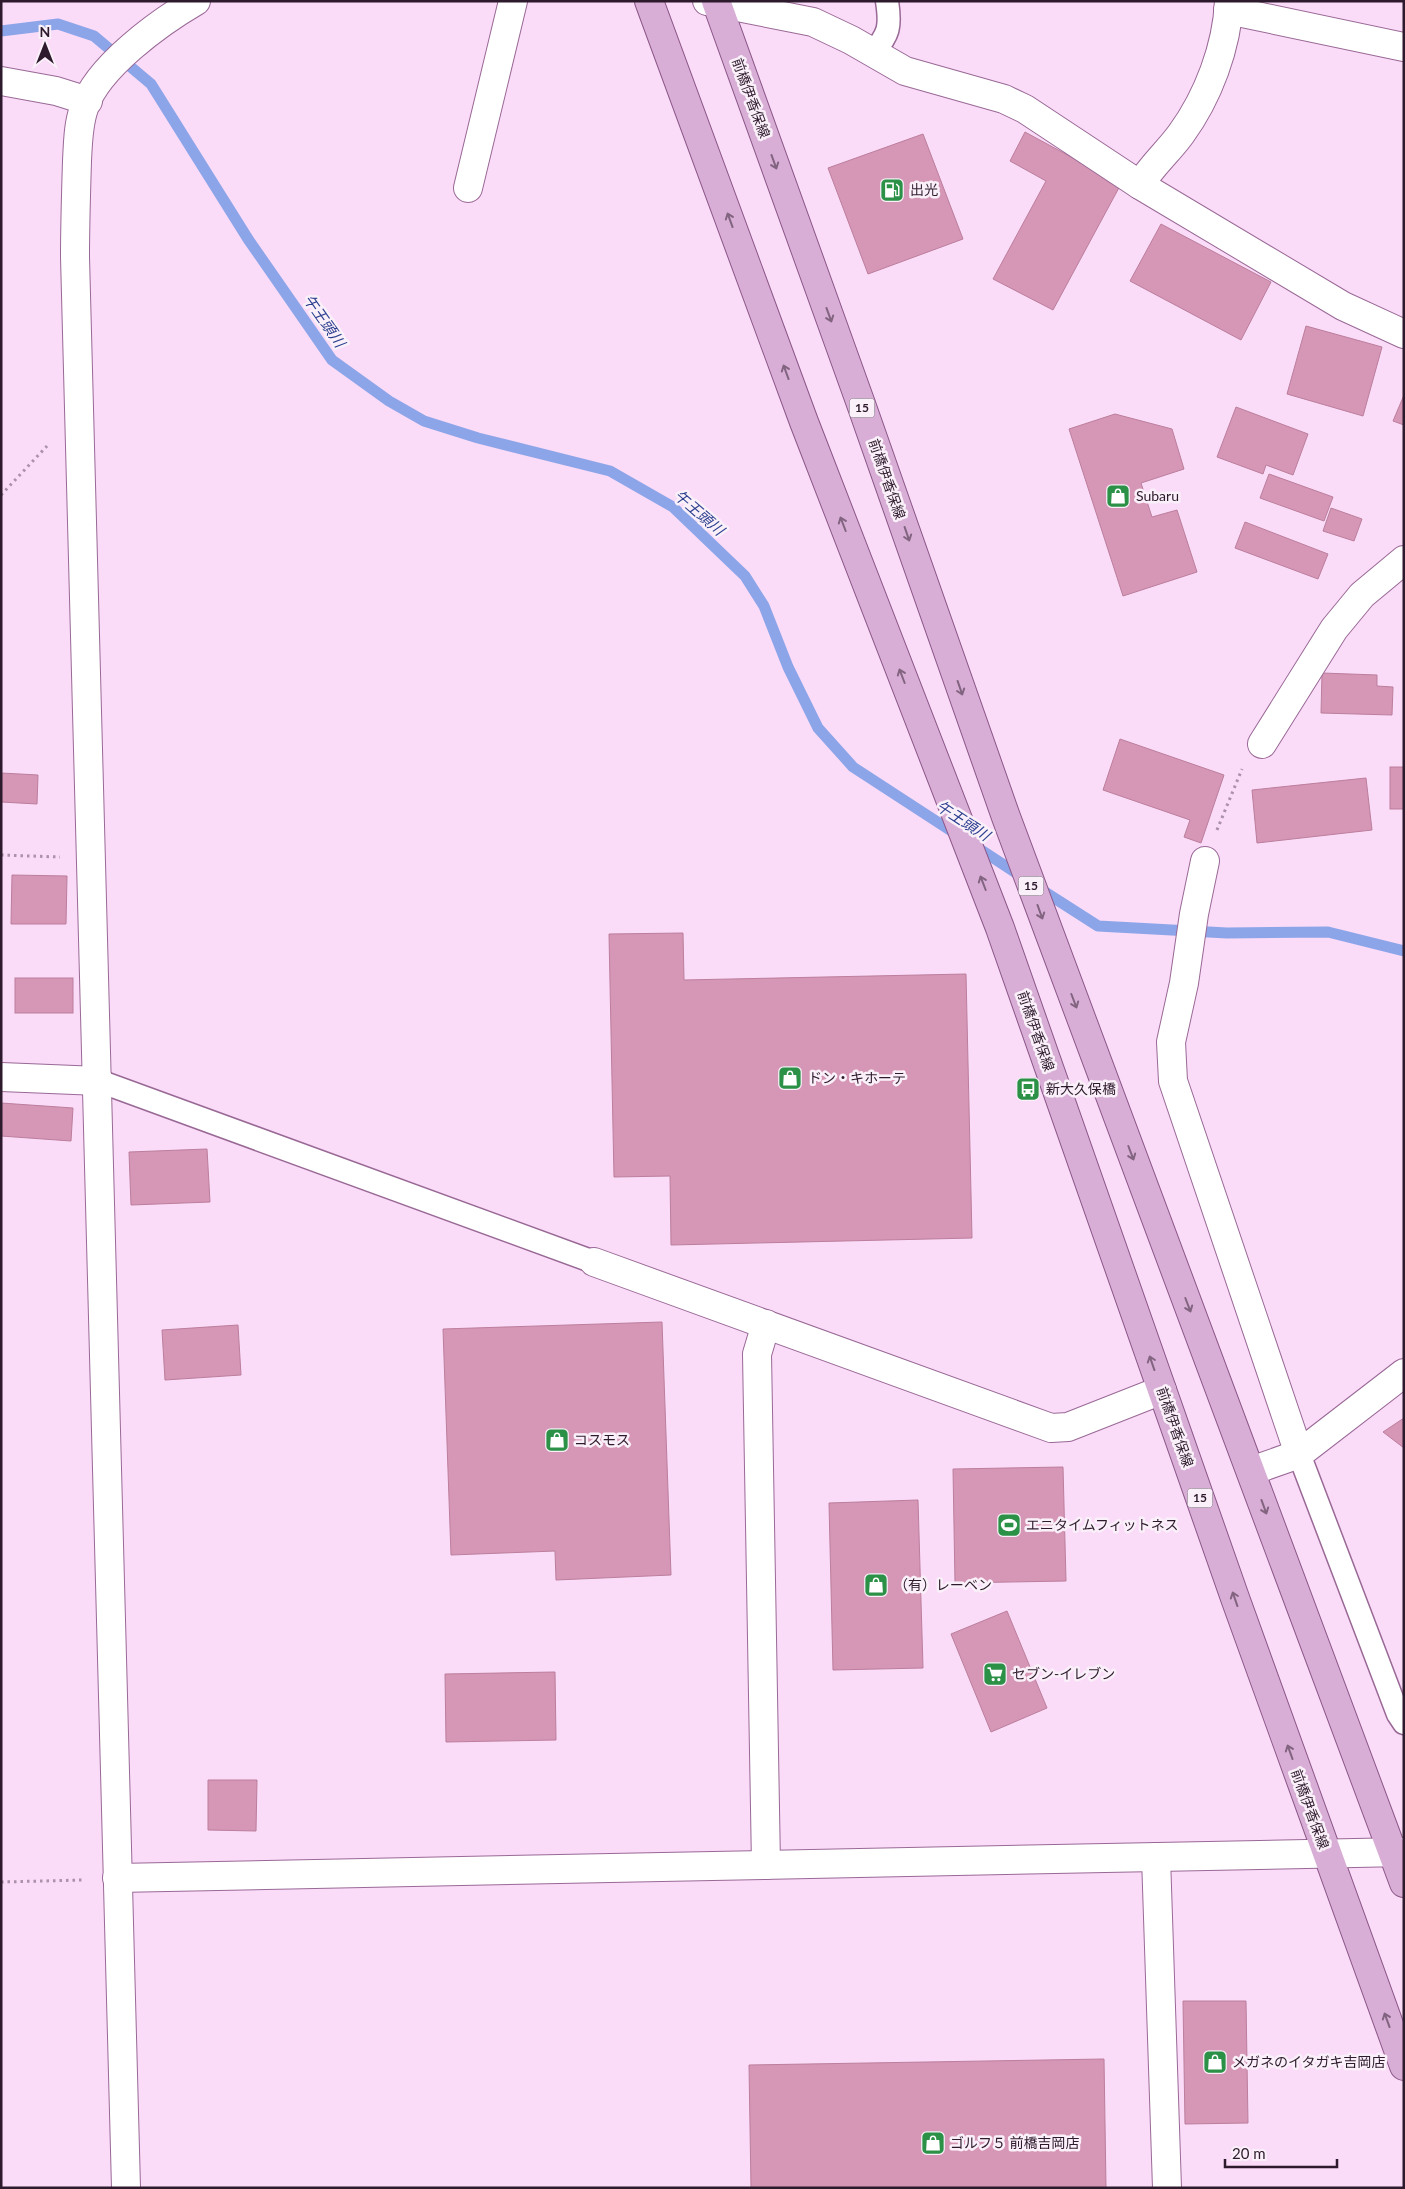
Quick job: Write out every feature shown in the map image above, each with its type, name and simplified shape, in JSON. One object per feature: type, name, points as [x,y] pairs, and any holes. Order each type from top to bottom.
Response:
[{"type":"main road","name":"前橋伊香保線","points":[[649,1],[804,422],[1000,928],[1326,1854],[1404,2066]]},
{"type":"main road","name":"前橋伊香保線","points":[[713,2],[861,404],[1056,956],[1251,1471]]},
{"type":"main road","name":"15","points":[[1251,1471],[1398,1852],[1404,1883]]},
{"type":"street","points":[[126,2188],[75,206],[79,134],[84,107],[93,90],[145,36],[196,1]]},
{"type":"street","points":[[468,188],[513,1]]},
{"type":"street","points":[[713,2],[813,22],[851,40],[905,71],[1004,99],[1025,109],[1140,185],[1343,306],[1404,334]]},
{"type":"street","points":[[1140,185],[1150,168],[1182,133],[1200,102],[1218,61],[1229,6],[1404,47]]},
{"type":"street","points":[[1,81],[56,91],[93,90]]},
{"type":"street","points":[[1262,744],[1334,629],[1362,595],[1404,560]]},
{"type":"street","points":[[1205,861],[1194,914],[1184,983],[1171,1042],[1173,1081],[1300,1454]]},
{"type":"street","points":[[1,1077],[99,1081]]},
{"type":"street","points":[[594,1262],[1051,1428],[1068,1427],[1162,1390]]},
{"type":"street","points":[[766,1324],[757,1354],[766,1865]]},
{"type":"street","points":[[1251,1471],[1300,1454],[1404,1372]]},
{"type":"street","points":[[117,1878],[1398,1852]]},
{"type":"street","points":[[1156,1857],[1167,2188]]},
{"type":"lane","points":[[873,53],[886,37],[889,15],[887,1]]},
{"type":"lane","points":[[99,1081],[594,1262]]},
{"type":"lane","points":[[1300,1454],[1398,1714],[1404,1723]]},
{"type":"path","points":[[1,495],[80,411]]},
{"type":"path","points":[[1205,861],[1242,768],[1262,744]]},
{"type":"path","points":[[1,855],[93,858]]},
{"type":"path","points":[[1,1882],[117,1878]]},
{"type":"building","points":[[1025,132],[1121,184],[1053,310],[993,279],[1046,181],[1010,161]]},
{"type":"building","points":[[923,134],[963,239],[868,274],[828,168]]},
{"type":"building","points":[[1161,224],[1271,282],[1241,340],[1130,281]]},
{"type":"building","points":[[1306,326],[1382,347],[1363,416],[1287,394]]},
{"type":"building","points":[[1404,395],[1404,425],[1393,421]]},
{"type":"building","points":[[1236,407],[1308,434],[1293,475],[1266,465],[1263,474],[1217,457]]},
{"type":"building","name":"Subaru","points":[[1115,414],[1172,429],[1184,469],[1141,483],[1152,517],[1177,510],[1197,572],[1123,596],[1069,429]]},
{"type":"building","points":[[1269,474],[1333,497],[1324,521],[1260,498]]},
{"type":"building","points":[[1331,508],[1362,519],[1354,541],[1323,531]]},
{"type":"building","points":[[1245,522],[1328,554],[1318,579],[1235,548]]},
{"type":"building","points":[[1322,673],[1377,675],[1377,686],[1393,687],[1392,715],[1321,713]]},
{"type":"building","points":[[1120,739],[1224,775],[1201,843],[1184,837],[1190,820],[1103,790]]},
{"type":"building","points":[[1390,767],[1404,767],[1404,809],[1390,809]]},
{"type":"building","points":[[1,773],[38,775],[37,804],[1,802]]},
{"type":"building","points":[[1366,778],[1372,830],[1257,843],[1252,790]]},
{"type":"building","points":[[12,875],[67,876],[66,924],[11,924]]},
{"type":"building","name":"ドン・キホーテ","points":[[683,933],[684,980],[966,974],[972,1238],[671,1245],[670,1176],[614,1177],[609,934]]},
{"type":"building","points":[[15,978],[73,978],[73,1013],[15,1013]]},
{"type":"building","points":[[1,1103],[73,1108],[71,1141],[1,1136]]},
{"type":"building","points":[[207,1149],[210,1202],[131,1205],[129,1152]]},
{"type":"building","name":"コスモス","points":[[662,1322],[671,1575],[556,1580],[555,1551],[451,1555],[443,1329]]},
{"type":"building","points":[[238,1325],[241,1375],[165,1380],[162,1330]]},
{"type":"building","points":[[1404,1418],[1404,1448],[1383,1432]]},
{"type":"building","name":"エニタイムフィットネス","points":[[1063,1467],[1066,1581],[955,1583],[953,1469]]},
{"type":"building","name":"（有）レーベン","points":[[918,1500],[923,1668],[833,1670],[829,1503]]},
{"type":"building","points":[[1007,1611],[1047,1708],[991,1732],[951,1634]]},
{"type":"building","points":[[555,1672],[556,1740],[446,1742],[445,1674]]},
{"type":"building","points":[[208,1780],[257,1780],[256,1831],[208,1830]]},
{"type":"building","name":"メガネのイタガキ吉岡店","points":[[1183,2001],[1246,2001],[1248,2123],[1185,2124]]},
{"type":"building","points":[[1104,2059],[1106,2188],[751,2188],[749,2065]]},
{"type":"waterway","name":"午王頭川","points":[[1,31],[58,24],[94,36],[151,84],[248,239],[332,360],[389,401],[424,421],[478,438],[610,471],[673,507],[745,576],[764,606],[788,667],[818,728],[853,767],[959,836]]},
{"type":"waterway","name":"午王頭川","points":[[975,846],[1024,878]]},
{"type":"waterway","name":"午王頭川","points":[[1037,887],[1098,926],[1227,933],[1328,932],[1404,951]]},
{"type":"place","name":"出光","points":[[892,190]]},
{"type":"place","name":"Subaru","points":[[1118,496]]},
{"type":"place","name":"ドン・キホーテ","points":[[790,1078]]},
{"type":"place","name":"新大久保橋","points":[[1028,1089]]},
{"type":"place","name":"コスモス","points":[[557,1440]]},
{"type":"place","name":"エニタイムフィットネス","points":[[1009,1525]]},
{"type":"place","name":"（有）レーベン","points":[[876,1585]]},
{"type":"place","name":"セブン-イレブン","points":[[995,1674]]},
{"type":"place","name":"メガネのイタガキ吉岡店","points":[[1215,2062]]},
{"type":"place","name":"ゴルフ５ 前橋吉岡店","points":[[933,2143]]}]
